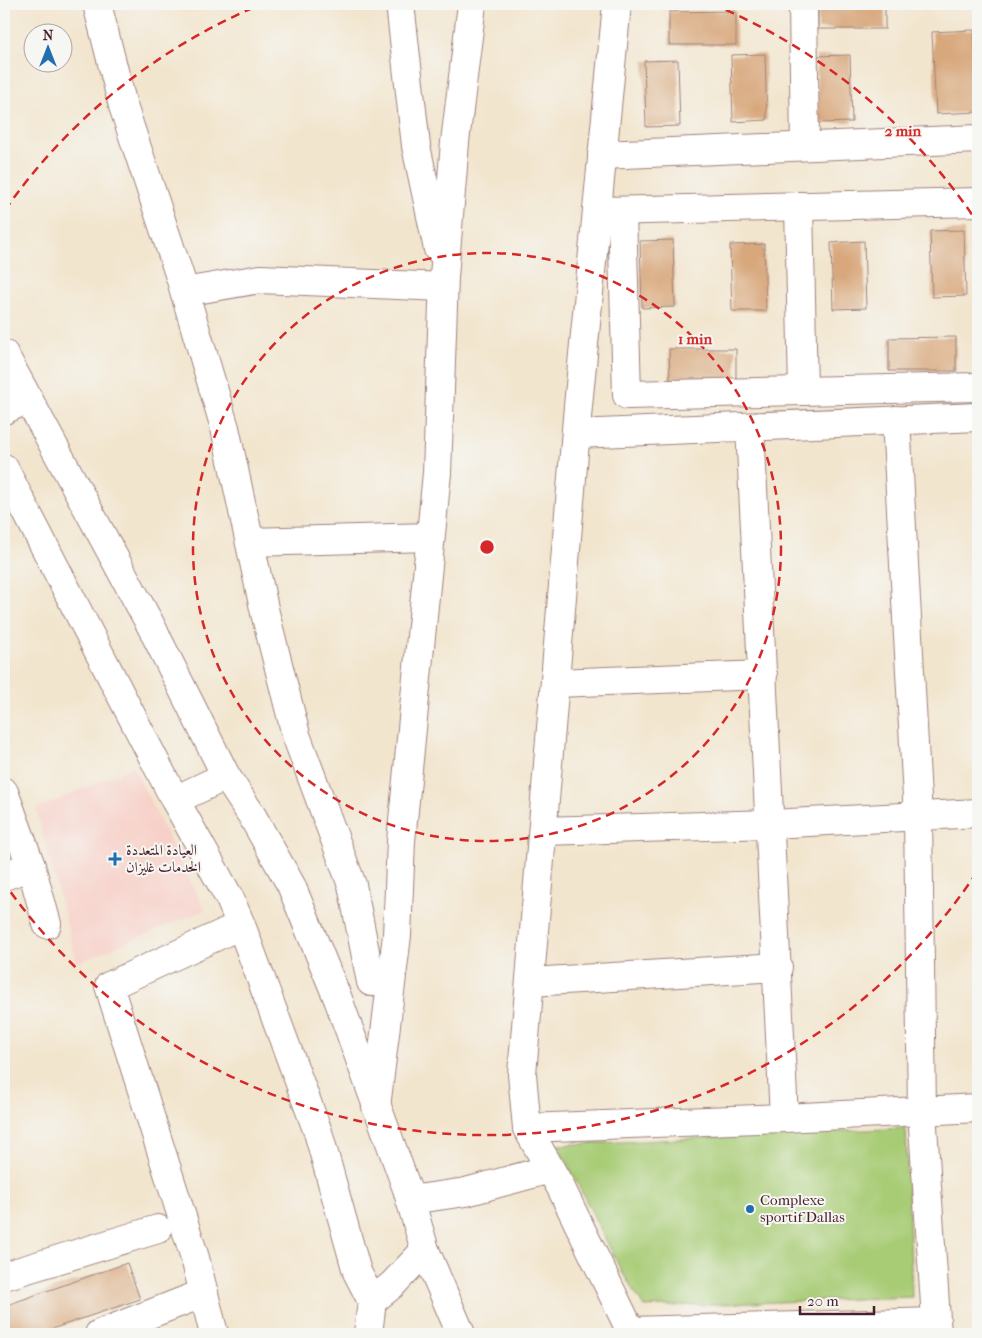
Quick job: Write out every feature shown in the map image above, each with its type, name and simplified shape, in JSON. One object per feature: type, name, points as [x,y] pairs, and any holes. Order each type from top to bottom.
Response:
[{"type":"street","points":[[97,4],[123,106],[184,292],[225,428],[265,612],[296,735],[352,885],[371,982]]},
{"type":"street","points":[[400,4],[416,146],[444,282]]},
{"type":"street","points":[[376,1107],[397,935],[401,841],[437,473],[444,282],[455,142],[472,4]]},
{"type":"street","points":[[616,4],[602,154],[627,395],[978,387]]},
{"type":"street","points":[[803,4],[806,146]]},
{"type":"street","points":[[602,154],[978,139]]},
{"type":"street","points":[[609,211],[978,202]]},
{"type":"street","points":[[799,206],[804,391]]},
{"type":"street","points":[[609,211],[576,434],[522,1074],[527,1128],[560,1186],[632,1333],[936,1328],[922,1112],[918,816],[896,420]]},
{"type":"street","points":[[184,292],[260,279],[444,282]]},
{"type":"street","points":[[4,354],[150,624],[226,776],[251,814],[291,885],[338,999],[410,1200],[425,1250],[461,1334]]},
{"type":"street","points":[[4,410],[28,399]]},
{"type":"street","points":[[576,434],[978,417]]},
{"type":"street","points":[[750,427],[784,1118]]},
{"type":"street","points":[[4,468],[175,800],[230,899],[318,1132],[357,1272],[372,1301],[368,1334]]},
{"type":"street","points":[[250,542],[430,537]]},
{"type":"street","points":[[555,683],[763,675]]},
{"type":"street","points":[[175,800],[226,776]]},
{"type":"street","points":[[4,792],[31,866],[47,924]]},
{"type":"street","points":[[543,831],[771,824],[978,814]]},
{"type":"street","points":[[4,876],[31,866]]},
{"type":"street","points":[[214,1334],[195,1258],[109,986],[241,926]]},
{"type":"street","points":[[338,999],[371,982],[397,935]]},
{"type":"street","points":[[530,982],[778,967]]},
{"type":"street","points":[[527,1128],[922,1112],[978,1108]]},
{"type":"street","points":[[410,1200],[466,1192],[550,1169]]},
{"type":"street","points":[[4,1276],[158,1229]]},
{"type":"street","points":[[372,1301],[392,1285],[425,1250]]},
{"type":"street","points":[[99,1334],[204,1293]]},
{"type":"shaded area","name":"العيادة المتعددة الخدمات غليزان","points":[[133,767],[205,910],[77,963],[36,809]]},
{"type":"green space","name":"Complexe sportif Dallas","points":[[906,1128],[912,1297],[644,1307],[622,1272],[558,1145]]},
{"type":"building","points":[[818,4],[885,4],[885,29],[818,29]]},
{"type":"building","points":[[736,11],[736,45],[669,45],[669,12]]},
{"type":"building","points":[[974,30],[978,112],[936,114],[932,32]]},
{"type":"building","points":[[765,54],[767,120],[733,122],[731,55]]},
{"type":"building","points":[[850,55],[852,122],[818,123],[816,56]]},
{"type":"building","points":[[678,60],[680,126],[646,127],[644,61]]},
{"type":"building","points":[[964,230],[966,296],[932,297],[930,231]]},
{"type":"building","points":[[673,240],[675,307],[642,308],[640,241]]},
{"type":"building","points":[[864,241],[866,308],[833,309],[831,243]]},
{"type":"building","points":[[764,244],[766,311],[732,311],[730,245]]},
{"type":"building","points":[[956,337],[956,371],[889,371],[889,338]]},
{"type":"building","points":[[669,349],[736,349],[736,382],[670,382]]},
{"type":"building","points":[[127,1263],[140,1299],[37,1334],[4,1334],[4,1306]]},
{"type":"place","name":"العيادة المتعددة الخدمات غليزان","points":[[115,859]]},
{"type":"place","name":"Complexe sportif Dallas","points":[[750,1209]]}]
